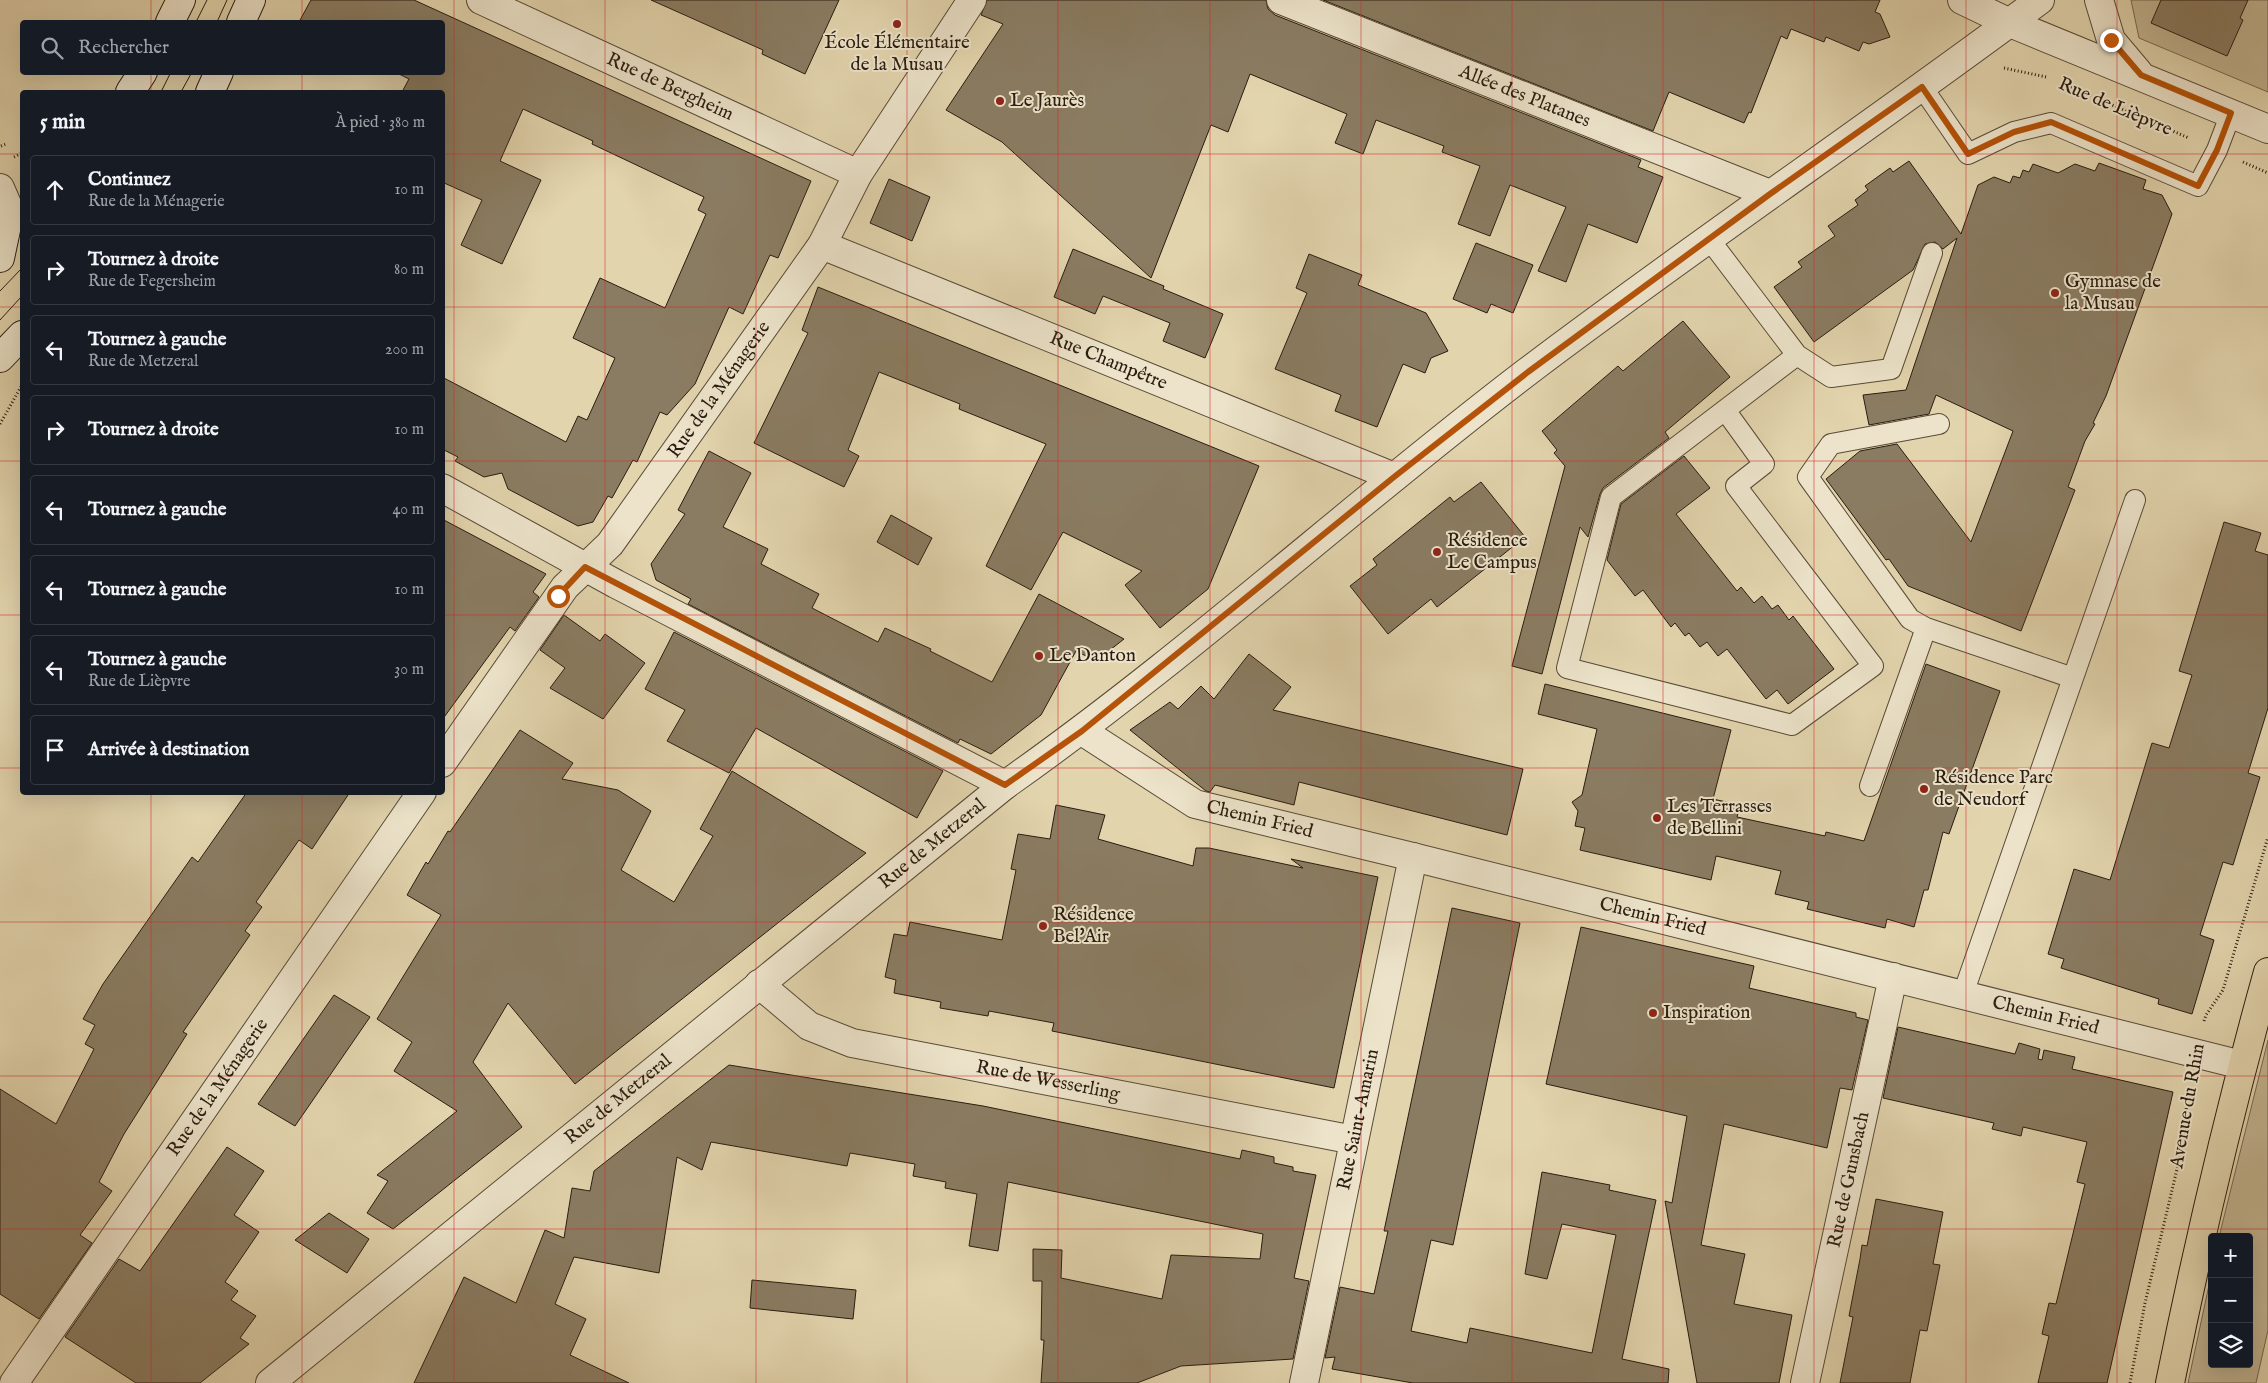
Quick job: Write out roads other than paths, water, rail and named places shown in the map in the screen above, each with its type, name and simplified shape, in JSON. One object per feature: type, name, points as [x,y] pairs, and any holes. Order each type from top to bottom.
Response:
[{"type":"main road","name":"Avenue du Rhin","points":[[2170,1383],[2191,1277],[2242,1065],[2268,972]]},
{"type":"street","points":[[171,20],[181,0]]},
{"type":"street","points":[[242,20],[251,0]]},
{"type":"street","name":"Rue de Bergheim","points":[[481,0],[858,174]]},
{"type":"street","name":"Rue de la Ménagerie","points":[[445,759],[565,586],[610,544],[822,245],[858,174],[972,0]]},
{"type":"street","name":"Allée des Platanes","points":[[1281,0],[1770,194]]},
{"type":"street","name":"Rue de Lièpvre","points":[[1962,0],[2010,22],[2268,129]]},
{"type":"street","name":"Rue de Metzeral","points":[[270,1383],[1005,785],[1082,731],[1394,477],[1528,372],[1770,194],[1922,87],[2040,0]]},
{"type":"street","name":"Rue de Lièpvre","points":[[2099,0],[2111,40],[2141,75]]},
{"type":"street","points":[[131,90],[141,75]]},
{"type":"street","points":[[211,90],[218,75]]},
{"type":"street","points":[[0,258],[8,205]]},
{"type":"street","name":"Rue Champêtre","points":[[822,245],[1394,477]]},
{"type":"street","points":[[0,358],[20,337]]},
{"type":"street","points":[[445,490],[585,567],[1005,785]]},
{"type":"street","name":"Chemin Fried","points":[[1082,731],[1195,804],[1413,856],[2242,1065]]},
{"type":"street","name":"Rue de la Ménagerie","points":[[14,1383],[420,795]]},
{"type":"street","name":"Rue Saint-Amarin","points":[[1304,1383],[1413,856]]},
{"type":"street","name":"Rue de Gunsbach","points":[[1805,1383],[1893,977]]},
{"type":"street","name":"Rue de Wesserling","points":[[759,984],[809,1026],[852,1043],[1354,1140]]},
{"type":"lane","points":[[1922,87],[1968,154],[2014,132],[2051,122],[2198,186],[2217,150],[2231,113]]},
{"type":"lane","points":[[1709,239],[1797,355],[1831,377],[1891,369],[1932,253]]},
{"type":"lane","points":[[1725,410],[1764,464],[1736,486],[1873,666],[1792,725],[1567,668],[1611,497],[1797,355]]},
{"type":"lane","points":[[1939,424],[1831,444],[1808,478],[1910,620],[1926,628],[2073,678]]},
{"type":"lane","points":[[1963,994],[2135,500]]},
{"type":"lane","points":[[1870,786],[1926,628]]},
{"type":"tram line","points":[[197,20],[207,0]]},
{"type":"tram line","points":[[218,20],[227,0]]},
{"type":"tram line","points":[[162,90],[170,75]]},
{"type":"tram line","points":[[182,90],[190,75]]},
{"type":"tram line","points":[[0,291],[20,270]]},
{"type":"tram line","points":[[0,320],[20,298]]},
{"type":"place","name":"École Élémentaire de la Musau","points":[[897,24]]},
{"type":"place","name":"Le Jaurès","points":[[1000,101]]},
{"type":"place","name":"Gymnase de la Musau","points":[[2055,293]]},
{"type":"place","name":"Résidence Le Campus","points":[[1437,552]]},
{"type":"place","name":"Le Danton","points":[[1039,656]]},
{"type":"place","name":"Résidence Parc de Neudorf","points":[[1924,789]]},
{"type":"place","name":"Les Terrasses de Bellini","points":[[1657,818]]},
{"type":"place","name":"Résidence Bel'Air","points":[[1043,926]]},
{"type":"place","name":"Inspiration","points":[[1653,1013]]}]
